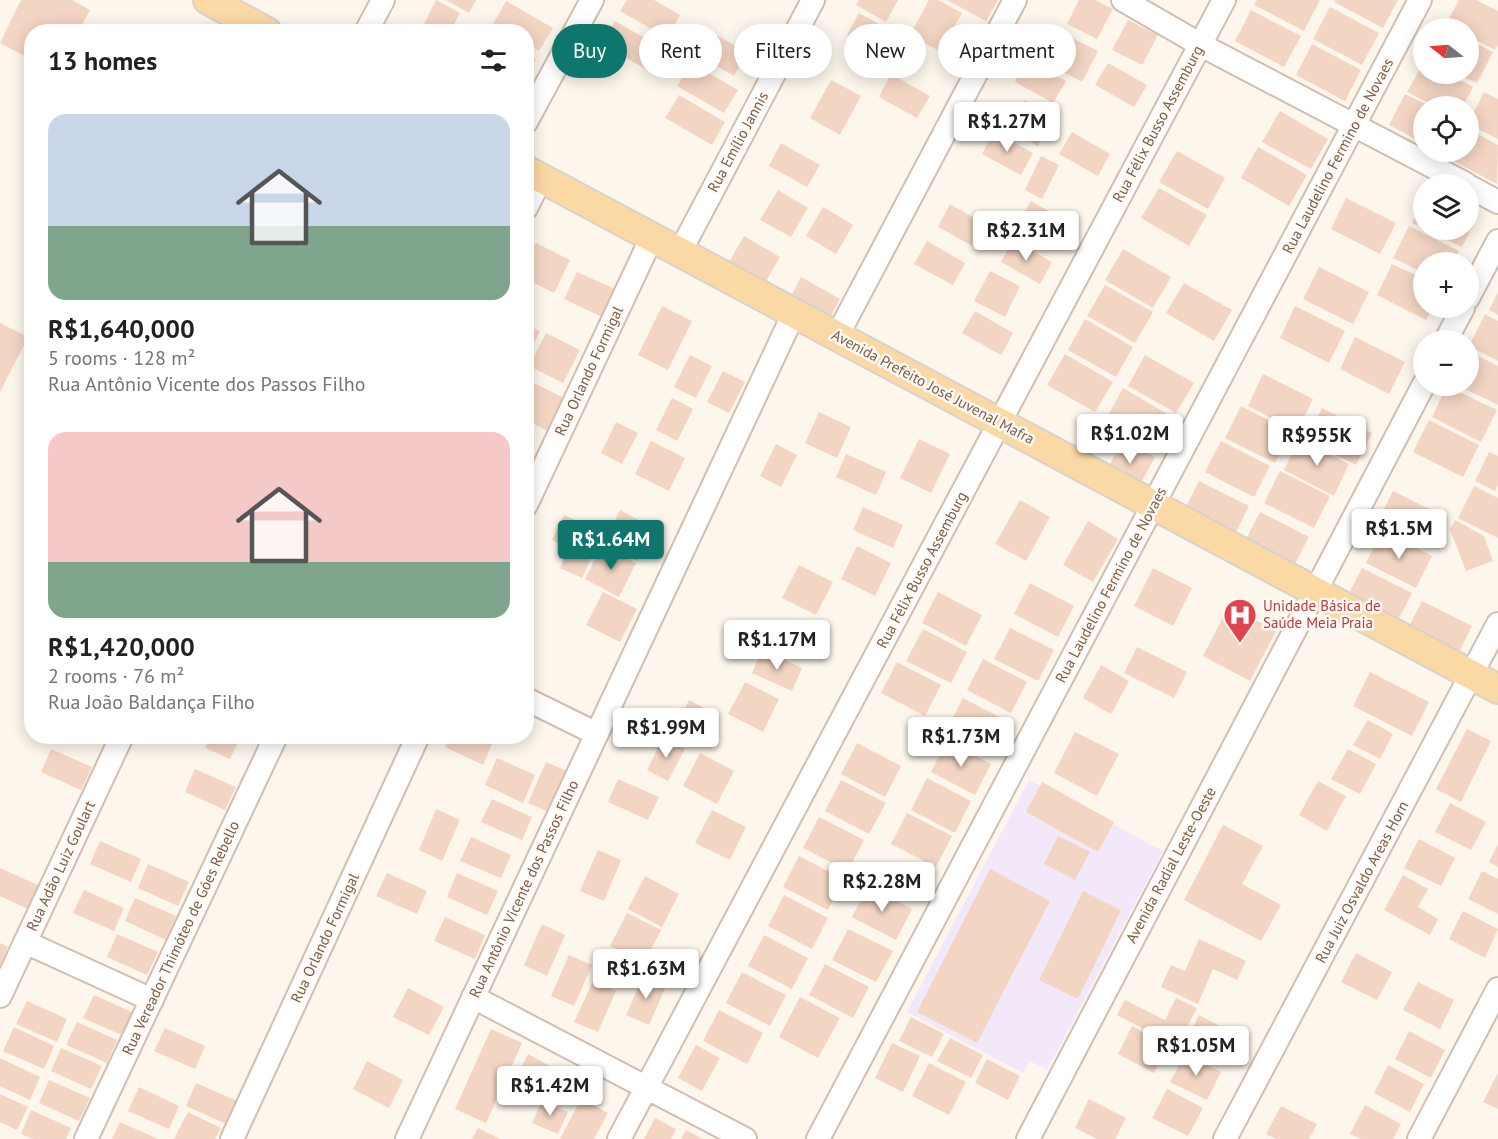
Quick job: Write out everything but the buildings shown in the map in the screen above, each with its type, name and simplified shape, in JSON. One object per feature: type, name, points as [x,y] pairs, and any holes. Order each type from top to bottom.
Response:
[{"type":"main road","points":[[208,0],[252,24]]},
{"type":"main road","name":"Avenida Prefeito José Juvenal Mafra","points":[[534,174],[1498,689]]},
{"type":"street","points":[[370,24],[383,0]]},
{"type":"street","points":[[534,107],[592,0]]},
{"type":"street","name":"Rua Emílio Jannis","points":[[680,252],[813,0]]},
{"type":"street","points":[[837,336],[1015,0]]},
{"type":"street","points":[[1123,0],[1201,45],[1446,174]]},
{"type":"street","name":"Rua Félix Busso Assemburg","points":[[619,1139],[1224,0]]},
{"type":"street","name":"Rua Laudelino Fermino de Novaes","points":[[818,1139],[1420,0]]},
{"type":"street","points":[[1479,192],[1498,202]]},
{"type":"street","name":"Rua Orlando Formigal","points":[[534,488],[652,237]]},
{"type":"street","points":[[1479,277],[1498,242]]},
{"type":"street","name":"Rua Antônio Vicente dos Passos Filho","points":[[407,1139],[794,313]]},
{"type":"street","name":"Avenida Radial Leste-Oeste","points":[[1028,1139],[1418,396]]},
{"type":"street","name":"Rua Juiz Osvaldo Areas Horn","points":[[1225,1139],[1498,624]]},
{"type":"street","points":[[534,703],[597,734]]},
{"type":"street","name":"Rua Adão Luiz Goulart","points":[[0,996],[118,744]]},
{"type":"street","name":"Rua Vereador Thimóteo de Góes Rebello","points":[[86,1139],[272,744]]},
{"type":"street","name":"Rua Orlando Formigal","points":[[232,1139],[414,744]]},
{"type":"street","points":[[25,942],[152,1000]]},
{"type":"street","points":[[1419,1139],[1498,988]]},
{"type":"street","points":[[473,997],[745,1139]]},
{"type":"shaded area","points":[[1029,780],[1163,851],[1047,1070],[1030,1061],[1023,1073],[907,1012]]},
{"type":"place","name":"Unidade Básica de Saúde Meia Praia","points":[[1240,644]]}]
